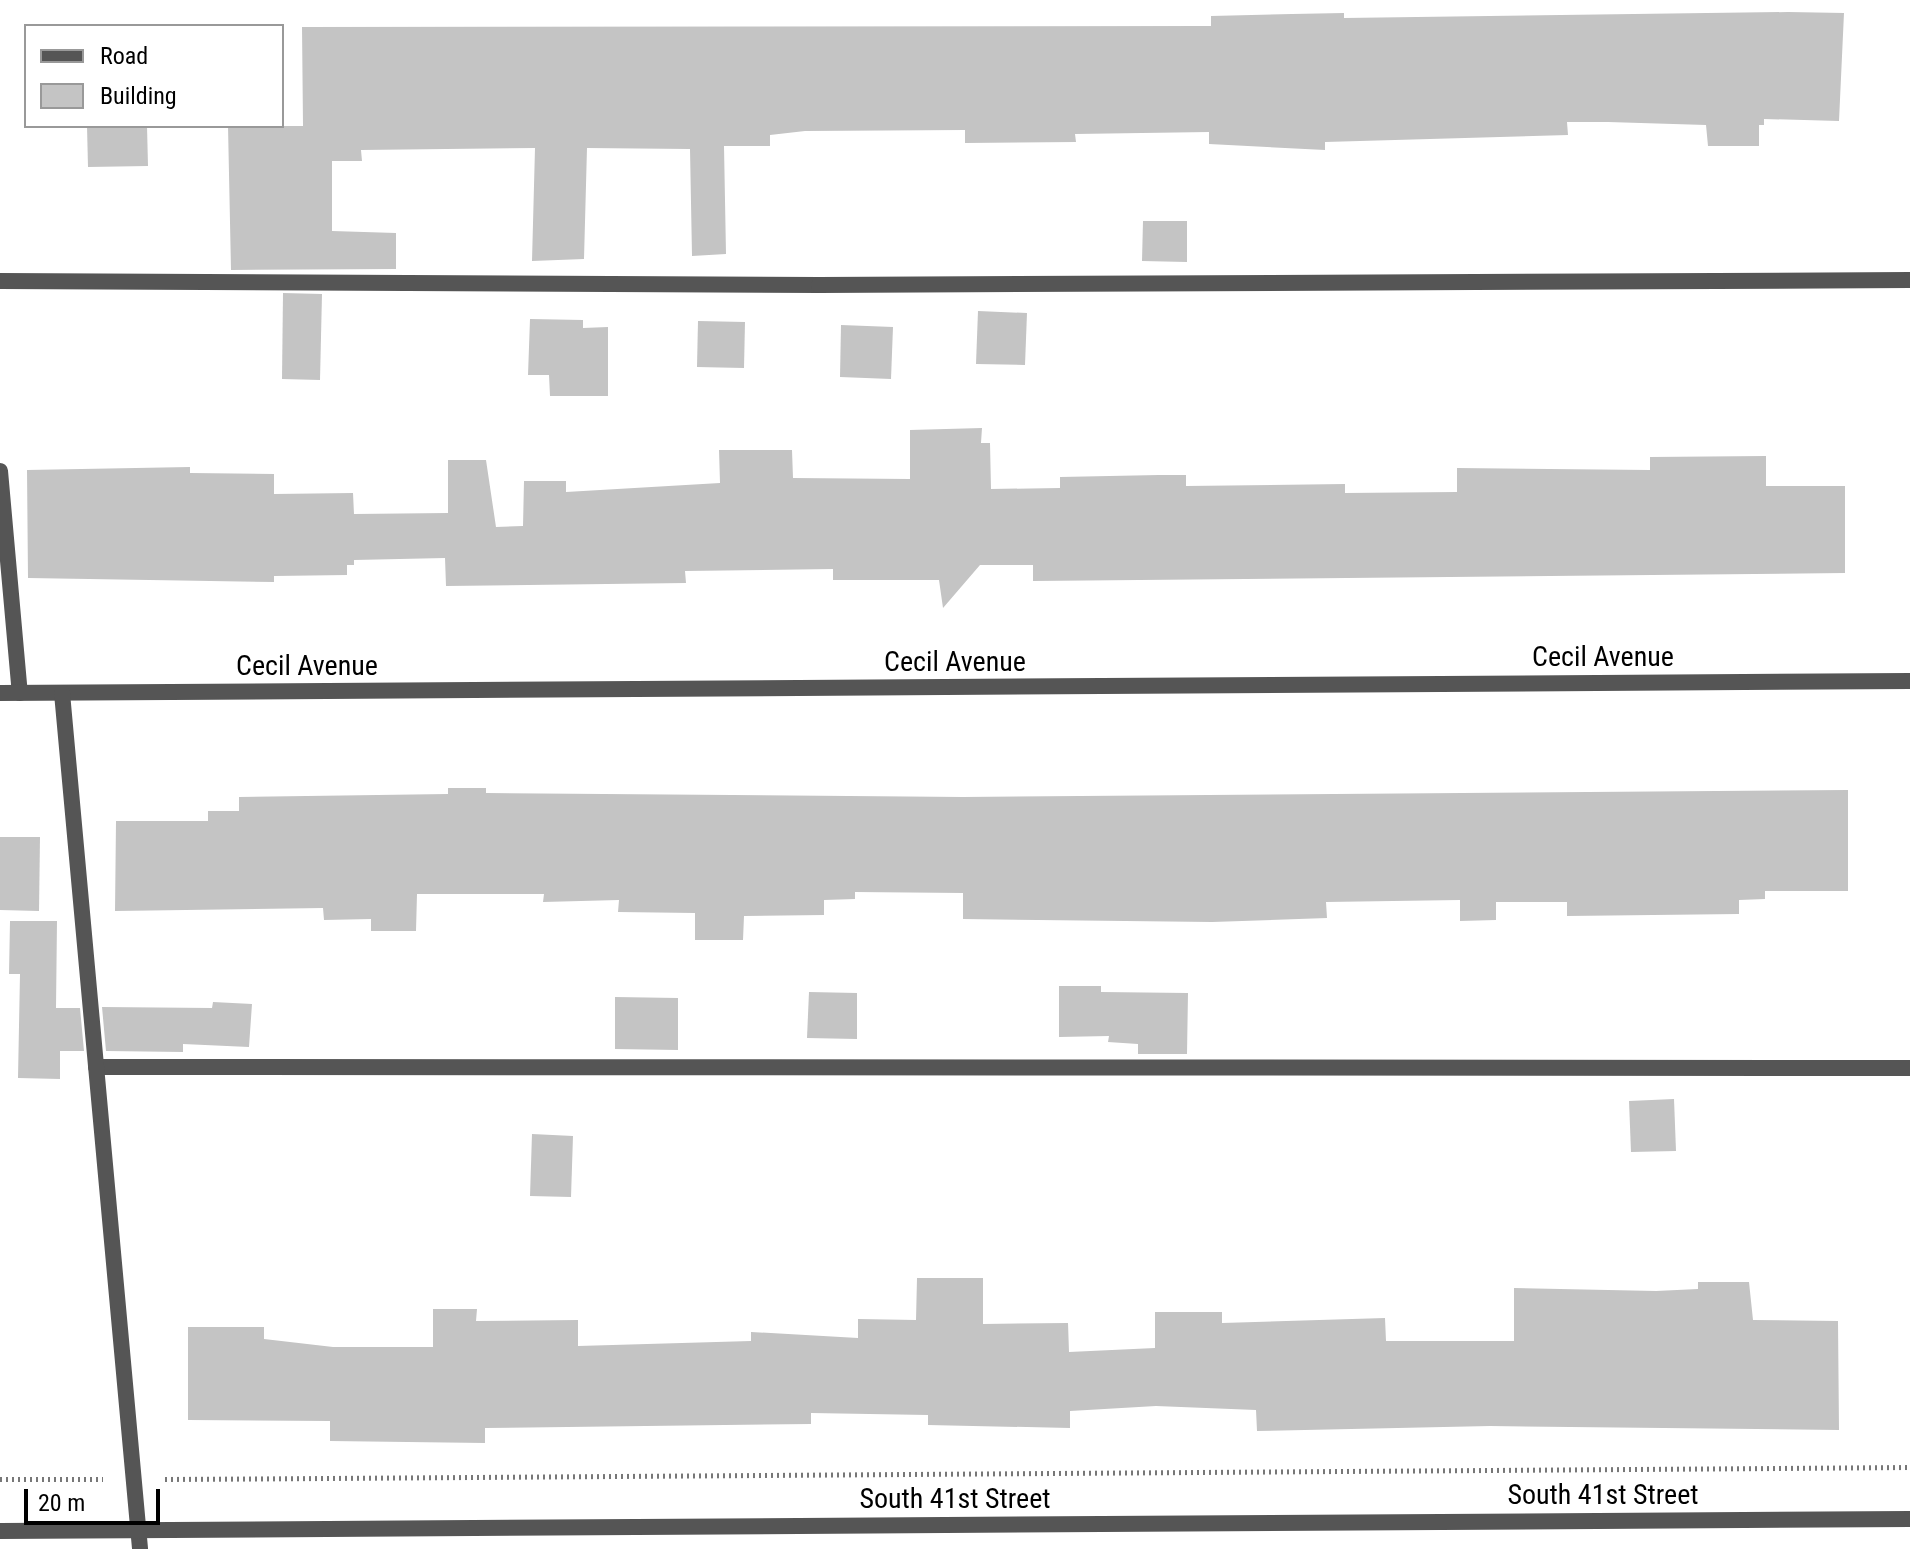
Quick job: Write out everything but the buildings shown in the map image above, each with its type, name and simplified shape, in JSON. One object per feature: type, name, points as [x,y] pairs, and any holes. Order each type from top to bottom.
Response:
[{"type":"street","points":[[0,281],[835,285],[1910,280]]},
{"type":"street","points":[[0,471],[20,693]]},
{"type":"street","name":"Cecil Avenue","points":[[0,693],[1910,681]]},
{"type":"street","points":[[62,693],[140,1549]]},
{"type":"street","points":[[96,1067],[1910,1068]]},
{"type":"street","name":"South 41st Street","points":[[0,1531],[1910,1519]]},
{"type":"path","points":[[0,1479],[1910,1467]]}]
